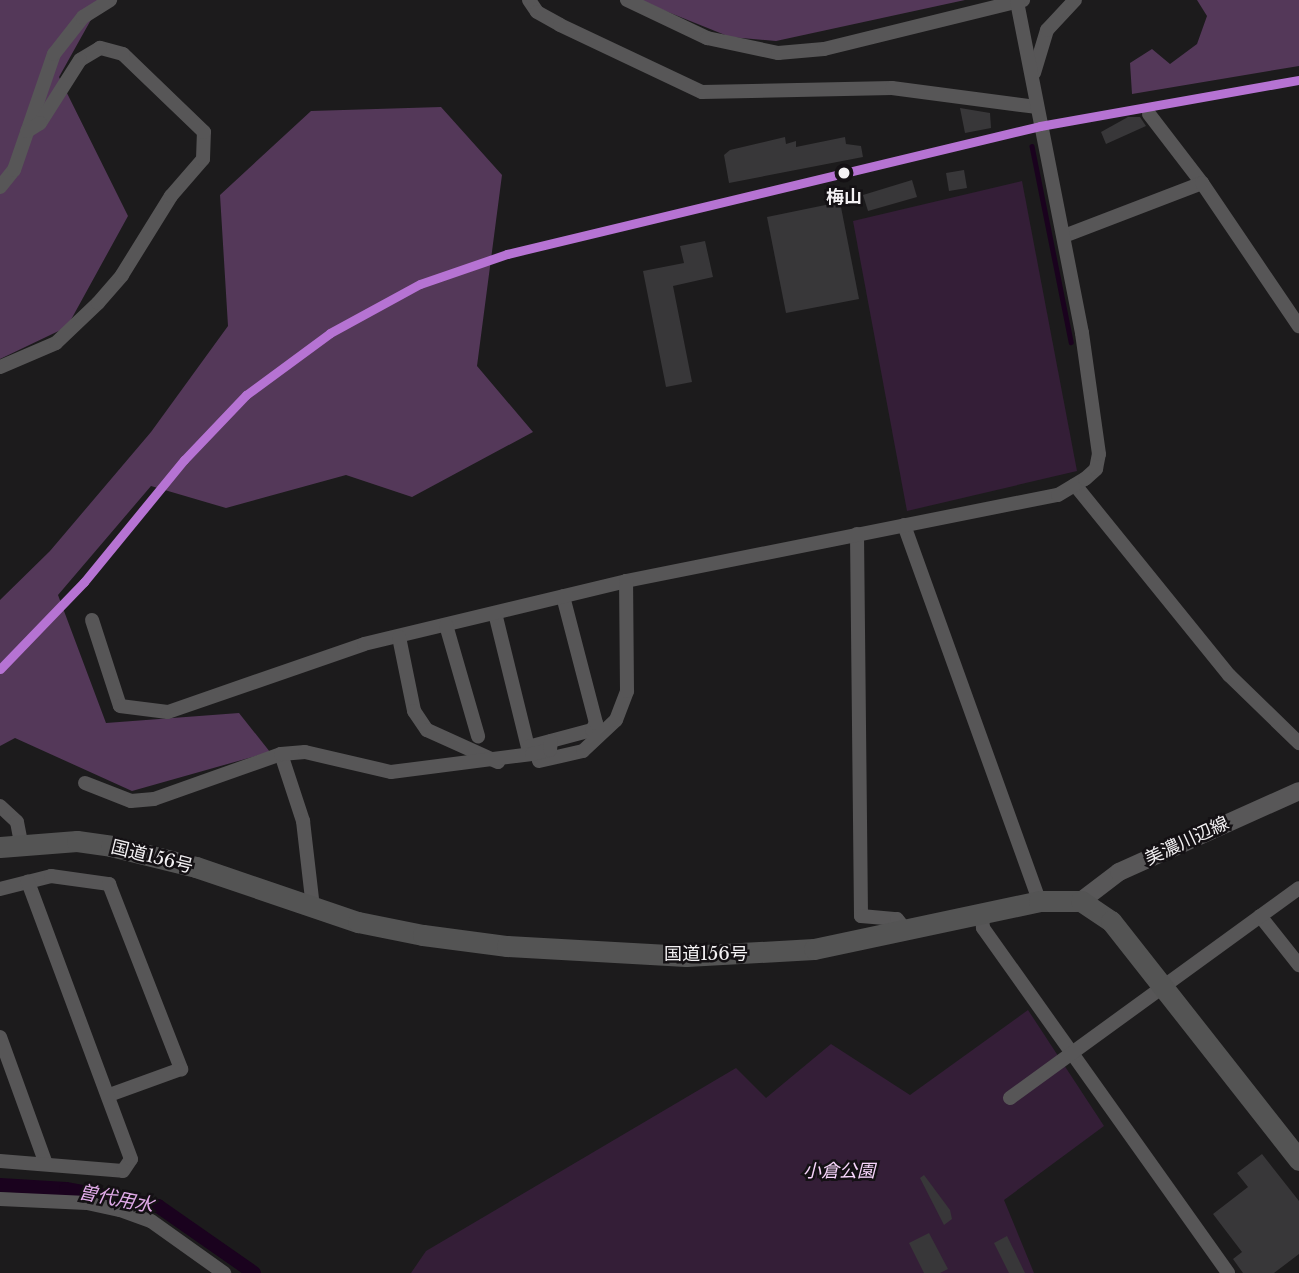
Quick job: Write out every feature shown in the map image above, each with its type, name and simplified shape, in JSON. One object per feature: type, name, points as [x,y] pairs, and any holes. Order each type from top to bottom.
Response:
[{"type":"highway","name":"国道156号","points":[[10,845],[78,841],[150,854],[313,908],[400,931],[507,946],[686,956],[814,949],[982,917],[1039,901],[1081,901]]},
{"type":"highway","points":[[1081,901],[1111,921],[1299,1160]]},
{"type":"main road","name":"美濃川辺線","points":[[1081,901],[1119,872],[1299,791]]},
{"type":"street","points":[[0,187],[14,170],[54,54],[83,17],[110,0]]},
{"type":"street","points":[[529,0],[537,12],[560,25],[702,92],[892,88],[1036,107]]},
{"type":"street","points":[[92,620],[120,706],[168,712],[399,637],[563,596],[626,581],[1058,495],[1096,469],[1099,454],[1064,236],[1036,107],[1021,1],[824,49],[778,53],[706,38],[627,0]]},
{"type":"street","points":[[1032,83],[1047,30],[1075,0]]},
{"type":"street","points":[[0,367],[56,343],[98,303],[122,275],[170,196],[203,159],[204,132],[122,54],[100,48],[80,60],[40,122],[27,131]]},
{"type":"street","points":[[1149,114],[1202,183],[1299,326]]},
{"type":"street","points":[[1064,236],[1202,183]]},
{"type":"street","points":[[1080,482],[1229,675],[1299,743]]},
{"type":"street","points":[[904,525],[1039,901]]},
{"type":"street","points":[[857,534],[861,916],[897,919],[907,932]]},
{"type":"street","points":[[85,783],[131,800],[154,799],[281,754],[305,752],[391,772],[450,761],[541,761],[583,751],[609,733],[627,691],[626,581]]},
{"type":"street","points":[[495,613],[528,747],[592,730],[596,723],[563,596]]},
{"type":"street","points":[[446,625],[478,736]]},
{"type":"street","points":[[399,637],[414,711],[427,730],[495,760],[550,750],[551,741]]},
{"type":"street","points":[[281,754],[303,821],[313,908]]},
{"type":"street","points":[[0,806],[17,822],[10,845]]},
{"type":"street","points":[[0,889],[51,876],[109,884],[181,1069],[109,1095]]},
{"type":"street","points":[[0,1161],[122,1171],[131,1159],[27,882]]},
{"type":"street","points":[[1010,1098],[1299,888]]},
{"type":"street","points":[[1260,916],[1299,965]]},
{"type":"street","points":[[982,917],[983,928],[1228,1273]]},
{"type":"street","points":[[0,1037],[46,1164]]},
{"type":"street","points":[[0,1199],[87,1203],[120,1210],[151,1221],[224,1273]]},
{"type":"green space","points":[[1022,181],[1077,471],[907,511],[853,221]]},
{"type":"green space","name":"小倉公園","points":[[1028,1010],[1104,1126],[1004,1200],[1034,1273],[411,1273],[426,1251],[736,1068],[766,1098],[831,1044],[910,1095]]},
{"type":"shaded area","points":[[0,0],[102,0],[59,77],[128,216],[67,327],[0,359]]},
{"type":"shaded area","points":[[638,0],[965,0],[776,41],[730,37]]},
{"type":"shaded area","points":[[1197,0],[1299,0],[1299,66],[1132,94],[1130,63],[1152,49],[1170,64],[1197,44],[1207,16]]},
{"type":"shaded area","points":[[441,107],[502,175],[477,366],[533,432],[412,497],[346,475],[226,508],[151,486],[58,595],[106,723],[239,713],[270,752],[132,791],[15,738],[0,746],[0,600],[50,551],[151,432],[228,326],[220,195],[311,111]]},
{"type":"building","points":[[960,108],[990,113],[991,128],[965,133]]},
{"type":"building","points":[[1128,117],[1140,117],[1146,126],[1106,144],[1101,132]]},
{"type":"building","points":[[785,137],[786,144],[796,141],[796,147],[845,137],[846,144],[861,146],[863,157],[729,183],[724,155],[730,150]]},
{"type":"building","points":[[964,170],[967,188],[949,191],[946,173]]},
{"type":"building","points":[[912,180],[917,197],[868,211],[863,195]]},
{"type":"building","points":[[840,202],[859,299],[786,313],[767,217]]},
{"type":"building","points":[[705,241],[713,277],[673,286],[692,382],[666,387],[643,271],[684,263],[680,246]]},
{"type":"building","points":[[1262,1154],[1299,1201],[1299,1254],[1274,1273],[1243,1273],[1233,1259],[1242,1252],[1213,1214],[1248,1187],[1237,1173]]},
{"type":"building","points":[[924,1175],[950,1210],[952,1219],[944,1225],[920,1178]]},
{"type":"building","points":[[929,1233],[948,1269],[940,1273],[924,1273],[909,1243]]},
{"type":"building","points":[[1007,1236],[1025,1273],[1009,1273],[994,1243]]},
{"type":"waterway","points":[[1032,146],[1071,342]]},
{"type":"waterway","name":"曽代用水","points":[[0,1185],[66,1189],[158,1206],[254,1273]]},
{"type":"transit line","points":[[0,669],[84,582],[184,460],[246,395],[330,333],[420,284],[507,254],[1040,126],[1299,80]]},
{"type":"place","name":"梅山","points":[[844,173]]}]
